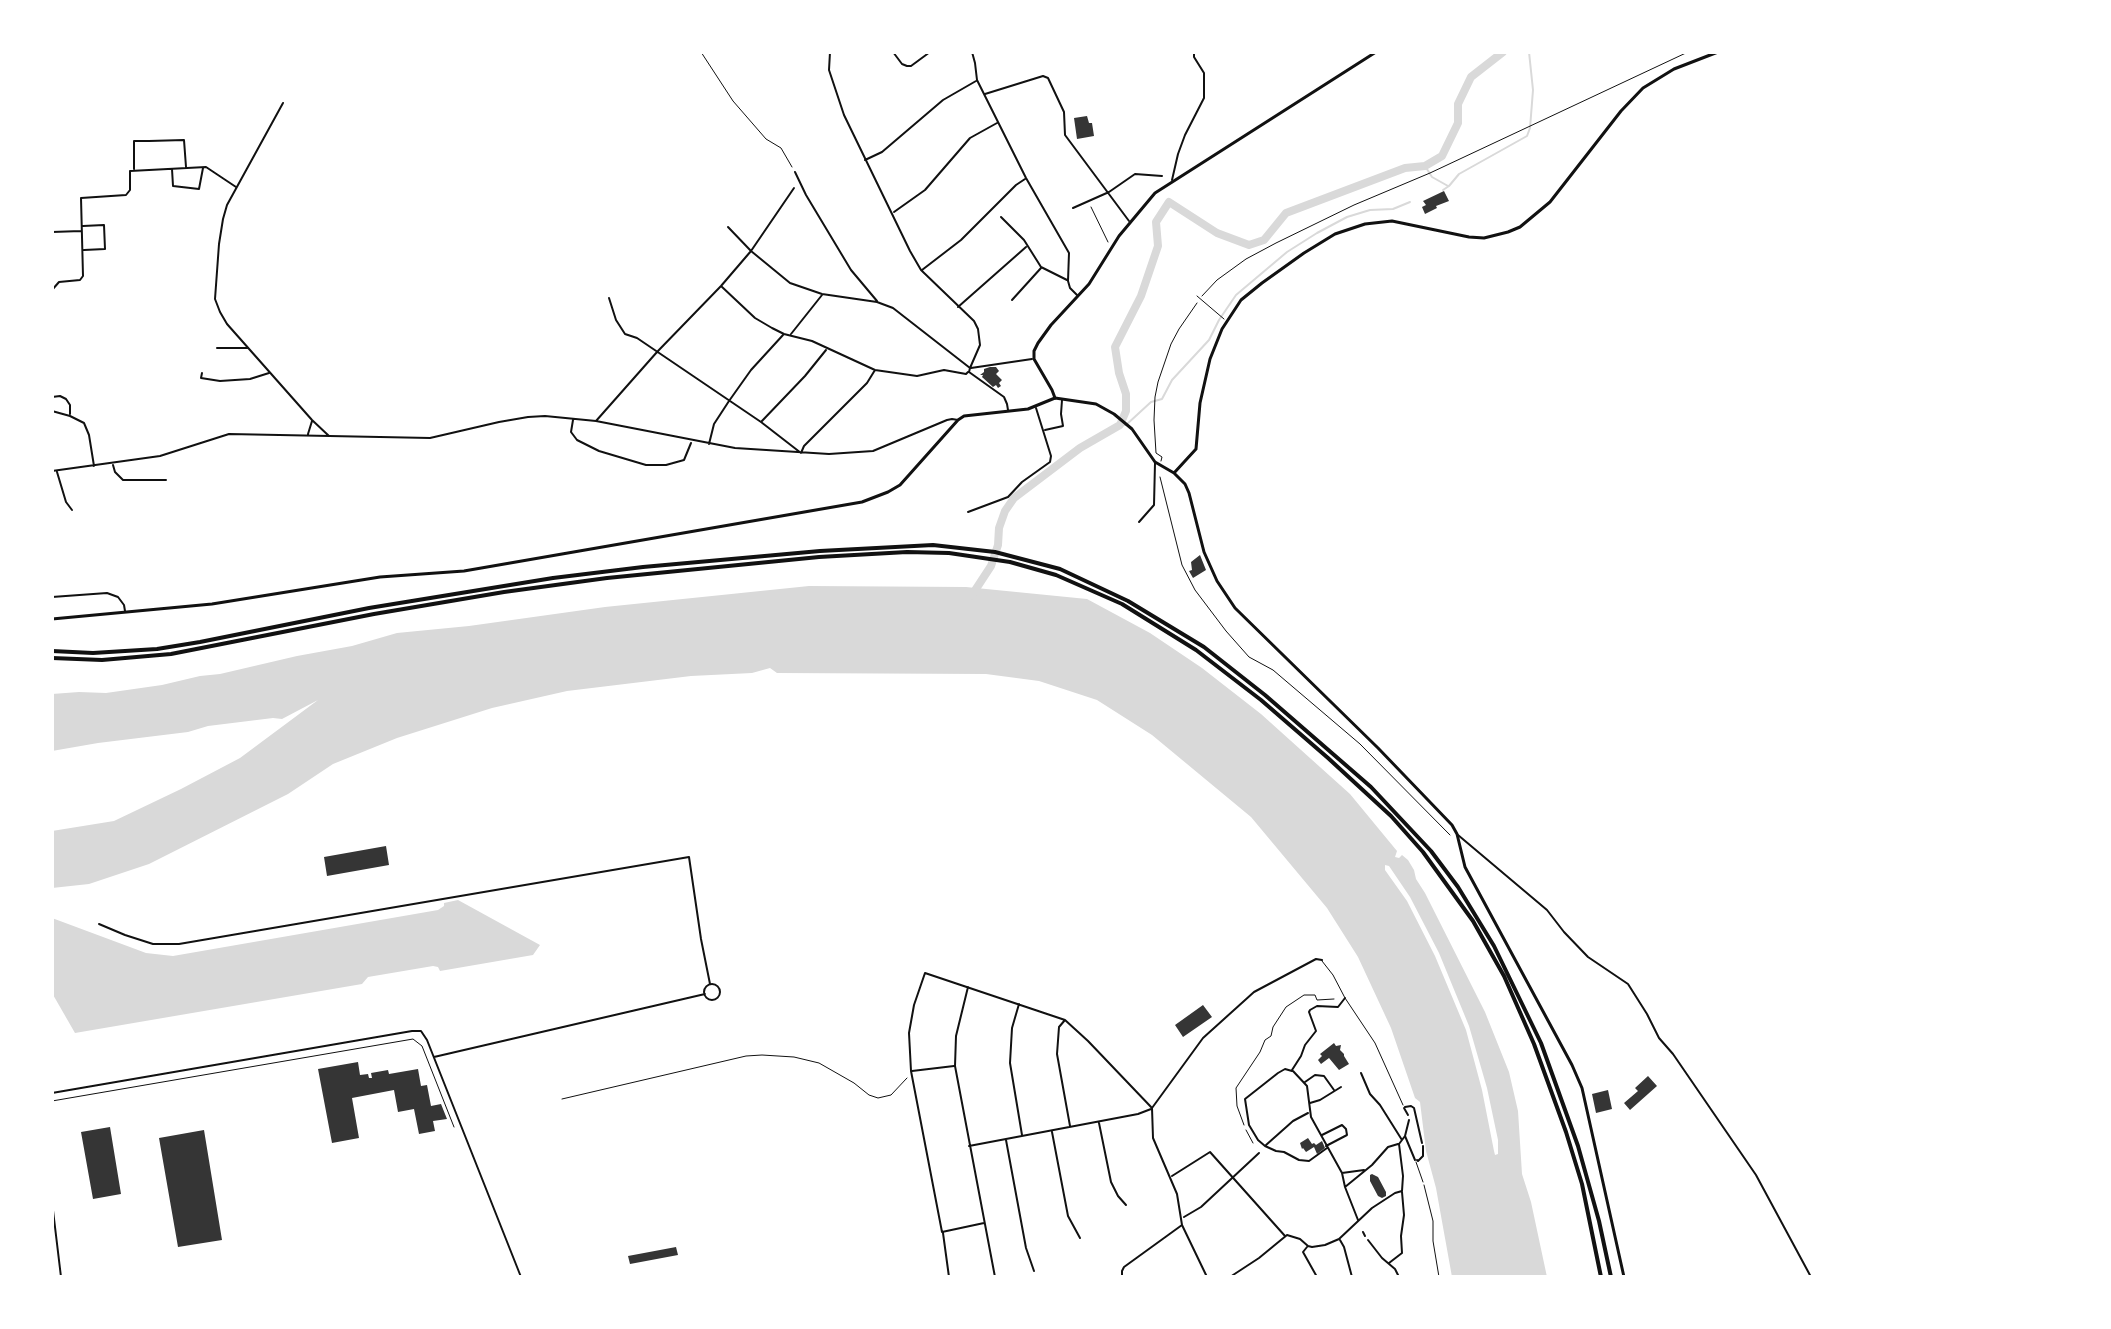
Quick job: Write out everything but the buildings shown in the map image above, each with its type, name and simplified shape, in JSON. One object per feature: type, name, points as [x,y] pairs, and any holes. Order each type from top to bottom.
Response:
[{"type":"highway","points":[[52,651],[112,653],[174,647],[458,592],[643,567],[879,547],[933,545],[980,550],[1060,569],[1153,614],[1204,647],[1362,778],[1431,851],[1458,887],[1494,946],[1541,1043],[1578,1146],[1611,1277]]},
{"type":"highway","points":[[52,658],[102,660],[171,654],[456,600],[607,578],[865,554],[931,552],[976,556],[1056,575],[1149,620],[1196,650],[1261,700],[1328,758],[1373,799],[1423,852],[1473,921],[1504,976],[1534,1044],[1582,1184],[1601,1277]]},
{"type":"main road","points":[[1055,398],[1034,359],[1040,338],[1089,284],[1114,243],[1158,190],[1376,52]]},
{"type":"main road","points":[[1174,473],[1196,449],[1200,403],[1210,359],[1224,319],[1262,283],[1316,245],[1352,227],[1377,221],[1484,238],[1520,227],[1550,202],[1621,111],[1643,88],[1674,69],[1718,52]]},
{"type":"main road","points":[[52,619],[212,604],[380,577],[464,571],[862,502],[900,485],[958,420],[968,415],[1036,407],[1055,398],[1084,401],[1106,409],[1132,429],[1155,462],[1174,473],[1187,486],[1204,552],[1217,581],[1235,608],[1389,759],[1448,820],[1457,834],[1465,867],[1582,1088],[1624,1277]]},
{"type":"street","points":[[721,286],[755,318],[784,334],[812,341],[875,370],[917,376],[944,370],[966,374],[970,370],[980,345],[980,335],[974,321],[921,270],[844,115],[829,70],[830,52]]},
{"type":"street","points":[[893,52],[902,64],[911,66],[930,52]]},
{"type":"street","points":[[972,52],[977,80],[1026,178],[1069,253],[1068,281],[1078,296]]},
{"type":"street","points":[[1172,181],[1181,145],[1204,98],[1204,73],[1194,52]]},
{"type":"street","points":[[984,94],[1043,76],[1048,78],[1064,112],[1065,135],[1130,223]]},
{"type":"street","points":[[865,160],[882,152],[943,100],[977,80]]},
{"type":"street","points":[[283,103],[227,205],[215,299],[227,324],[330,437]]},
{"type":"street","points":[[892,213],[925,190],[970,138],[998,122]]},
{"type":"street","points":[[134,171],[134,141],[184,140],[186,168]]},
{"type":"street","points":[[172,169],[173,186],[199,189],[203,167]]},
{"type":"street","points":[[52,290],[59,282],[83,277],[81,198],[128,195],[131,189],[130,171],[206,167],[237,187]]},
{"type":"street","points":[[795,172],[851,270],[877,302]]},
{"type":"street","points":[[1073,208],[1109,192],[1135,174],[1162,176]]},
{"type":"street","points":[[921,270],[961,240],[1026,178]]},
{"type":"street","points":[[596,421],[751,251],[794,188]]},
{"type":"street","points":[[1001,217],[1015,230],[1041,267],[1068,281]]},
{"type":"street","points":[[82,226],[104,225],[105,249],[83,250]]},
{"type":"street","points":[[728,227],[790,283],[822,294],[877,302],[893,308],[1004,397],[1008,411]]},
{"type":"street","points":[[52,232],[82,231]]},
{"type":"street","points":[[957,307],[1027,246]]},
{"type":"street","points":[[1012,300],[1041,267]]},
{"type":"street","points":[[791,335],[822,294]]},
{"type":"street","points":[[609,298],[616,320],[625,334],[637,338],[761,422],[801,453]]},
{"type":"street","points":[[709,444],[714,424],[729,401],[751,370],[784,334]]},
{"type":"street","points":[[217,348],[249,348]]},
{"type":"street","points":[[761,422],[827,349]]},
{"type":"street","points":[[970,370],[1034,359]]},
{"type":"street","points":[[801,453],[804,446],[867,383],[875,370]]},
{"type":"street","points":[[202,373],[201,378],[220,381],[250,379],[271,372]]},
{"type":"street","points":[[52,397],[66,399],[70,416]]},
{"type":"street","points":[[1043,430],[1063,426],[1062,399]]},
{"type":"street","points":[[968,512],[1008,497],[1022,482],[1050,462],[1051,456],[1036,407]]},
{"type":"street","points":[[52,411],[80,419],[87,427],[94,466]]},
{"type":"street","points":[[72,510],[54,471],[160,456],[229,434],[430,438],[528,417],[596,421],[735,448],[847,454],[873,451],[947,420],[958,420]]},
{"type":"street","points":[[574,419],[571,432],[577,440],[599,451],[646,465],[666,465],[684,460],[692,441]]},
{"type":"street","points":[[308,436],[312,420]]},
{"type":"street","points":[[1139,522],[1154,505],[1155,462]]},
{"type":"street","points":[[113,463],[115,472],[123,480],[166,480]]},
{"type":"street","points":[[52,597],[107,593],[118,597],[125,612]]},
{"type":"street","points":[[1457,834],[1547,910],[1588,957],[1628,984],[1659,1038],[1750,1165],[1811,1277]]},
{"type":"street","points":[[99,924],[153,944],[179,944],[689,857],[710,984]]},
{"type":"street","points":[[969,1146],[1138,1114],[1152,1108],[1203,1038],[1254,992],[1316,959],[1322,960]]},
{"type":"street","points":[[949,1277],[911,1071],[909,1033],[925,973],[1065,1020],[1152,1108],[1152,1135],[1171,1177],[1182,1225],[1207,1277]]},
{"type":"street","points":[[710,984],[719,987],[719,996],[712,1000],[705,994],[710,984]]},
{"type":"street","points":[[968,987],[956,1036],[955,1066],[995,1277]]},
{"type":"street","points":[[434,1057],[705,994]]},
{"type":"street","points":[[1292,1071],[1316,1031],[1310,1010],[1317,1006],[1338,1007],[1345,998]]},
{"type":"street","points":[[1019,1004],[1012,1028],[1010,1063],[1022,1136]]},
{"type":"street","points":[[1065,1020],[1059,1027],[1057,1054],[1071,1127]]},
{"type":"street","points":[[52,1093],[421,1031],[426,1036],[521,1277]]},
{"type":"street","points":[[911,1071],[955,1066]]},
{"type":"street","points":[[1321,1135],[1342,1125],[1347,1135],[1326,1147],[1305,1162],[1264,1146],[1249,1125],[1245,1099],[1285,1069],[1292,1071],[1304,1083],[1310,1113],[1326,1147],[1342,1173],[1359,1221]]},
{"type":"street","points":[[1361,1073],[1370,1094],[1402,1140]]},
{"type":"street","points":[[1304,1083],[1315,1075],[1324,1076],[1334,1090]]},
{"type":"street","points":[[1309,1104],[1341,1087]]},
{"type":"street","points":[[1405,1136],[1418,1161],[1423,1156],[1423,1144],[1411,1106],[1404,1108],[1408,1115]]},
{"type":"street","points":[[1264,1146],[1298,1117],[1310,1113]]},
{"type":"street","points":[[1345,1187],[1388,1147],[1399,1144],[1405,1136],[1409,1120]]},
{"type":"street","points":[[1099,1121],[1111,1182],[1126,1205]]},
{"type":"street","points":[[1052,1130],[1068,1216],[1080,1238]]},
{"type":"street","points":[[1005,1139],[1026,1248],[1034,1271]]},
{"type":"street","points":[[1389,1263],[1402,1253],[1403,1176],[1399,1144]]},
{"type":"street","points":[[1171,1177],[1210,1152],[1285,1236]]},
{"type":"street","points":[[1182,1219],[1201,1207],[1259,1153]]},
{"type":"street","points":[[1342,1173],[1365,1170]]},
{"type":"street","points":[[1230,1277],[1285,1236],[1317,1247],[1339,1239],[1372,1208],[1402,1191]]},
{"type":"street","points":[[52,1202],[59,1277]]},
{"type":"street","points":[[942,1232],[984,1223]]},
{"type":"street","points":[[1122,1277],[1124,1267],[1182,1225]]},
{"type":"street","points":[[1339,1239],[1352,1277]]},
{"type":"street","points":[[1368,1240],[1399,1277]]},
{"type":"street","points":[[1308,1246],[1303,1252],[1317,1277]]},
{"type":"lane","points":[[1197,296],[1224,319]]},
{"type":"lane","points":[[1322,960],[1375,1043],[1404,1108]]},
{"type":"lane","points":[[1415,1160],[1423,1182]]},
{"type":"path","points":[[701,52],[733,101],[766,139],[781,148],[795,172]]},
{"type":"path","points":[[1156,453],[1155,397],[1171,344],[1199,299],[1217,280],[1253,255],[1354,205],[1430,173],[1688,52]]},
{"type":"path","points":[[1088,201],[1110,246]]},
{"type":"path","points":[[1159,471],[1178,553],[1189,580],[1226,631],[1249,657],[1273,670],[1360,744],[1444,830],[1450,835],[1457,834]]},
{"type":"path","points":[[1253,1142],[1237,1106],[1236,1088],[1265,1040],[1271,1036],[1286,1007],[1304,995],[1315,995],[1317,1000],[1334,999]]},
{"type":"path","points":[[52,1101],[413,1039],[422,1046],[453,1127],[460,1124]]},
{"type":"path","points":[[562,1099],[746,1056],[794,1057],[819,1063],[878,1098],[891,1095],[911,1071]]},
{"type":"path","points":[[1423,1182],[1433,1221],[1439,1277]]},
{"type":"shaded area","points":[[809,586],[966,587],[1087,599],[1150,633],[1202,668],[1261,714],[1350,794],[1397,851],[1395,857],[1402,855],[1414,870],[1485,1012],[1509,1072],[1518,1111],[1522,1174],[1547,1277],[1452,1277],[1426,1151],[1420,1102],[1415,1098],[1391,1028],[1358,957],[1327,908],[1251,817],[1152,735],[1097,700],[1039,681],[986,674],[777,673],[770,668],[752,673],[691,676],[567,691],[492,708],[397,738],[333,764],[288,794],[149,864],[89,884],[52,888],[52,831],[114,821],[181,789],[240,758],[318,700],[282,719],[208,726],[188,732],[52,751],[52,694],[106,693],[162,685],[352,646],[397,633]],"holes":[[[1385,865],[1389,866],[1410,897],[1439,953],[1469,1026],[1487,1088],[1498,1154],[1495,1155],[1466,1030],[1435,956],[1407,901],[1385,870]]]},
{"type":"shaded area","points":[[458,900],[540,945],[533,955],[440,971],[433,966],[368,977],[362,984],[75,1033],[52,993],[52,918],[146,953],[173,956],[438,910],[444,903]]},
{"type":"waterway","points":[[972,595],[991,566],[998,545],[999,528],[1014,498],[1080,448],[1120,425],[1126,411],[1126,394],[1115,347],[1141,296],[1158,246],[1156,222],[1169,202],[1217,233],[1249,245],[1264,240],[1286,213],[1405,168],[1425,166],[1442,156],[1458,123],[1458,104],[1471,77],[1503,52]]},
{"type":"waterway","points":[[1443,190],[1459,174],[1527,136],[1533,90],[1529,52]]},
{"type":"waterway","points":[[1425,166],[1432,177],[1448,186]]},
{"type":"waterway","points":[[1120,425],[1126,425],[1151,402],[1162,399],[1172,380],[1209,340],[1236,295],[1287,252],[1347,217],[1370,210],[1393,209],[1410,202]]}]
